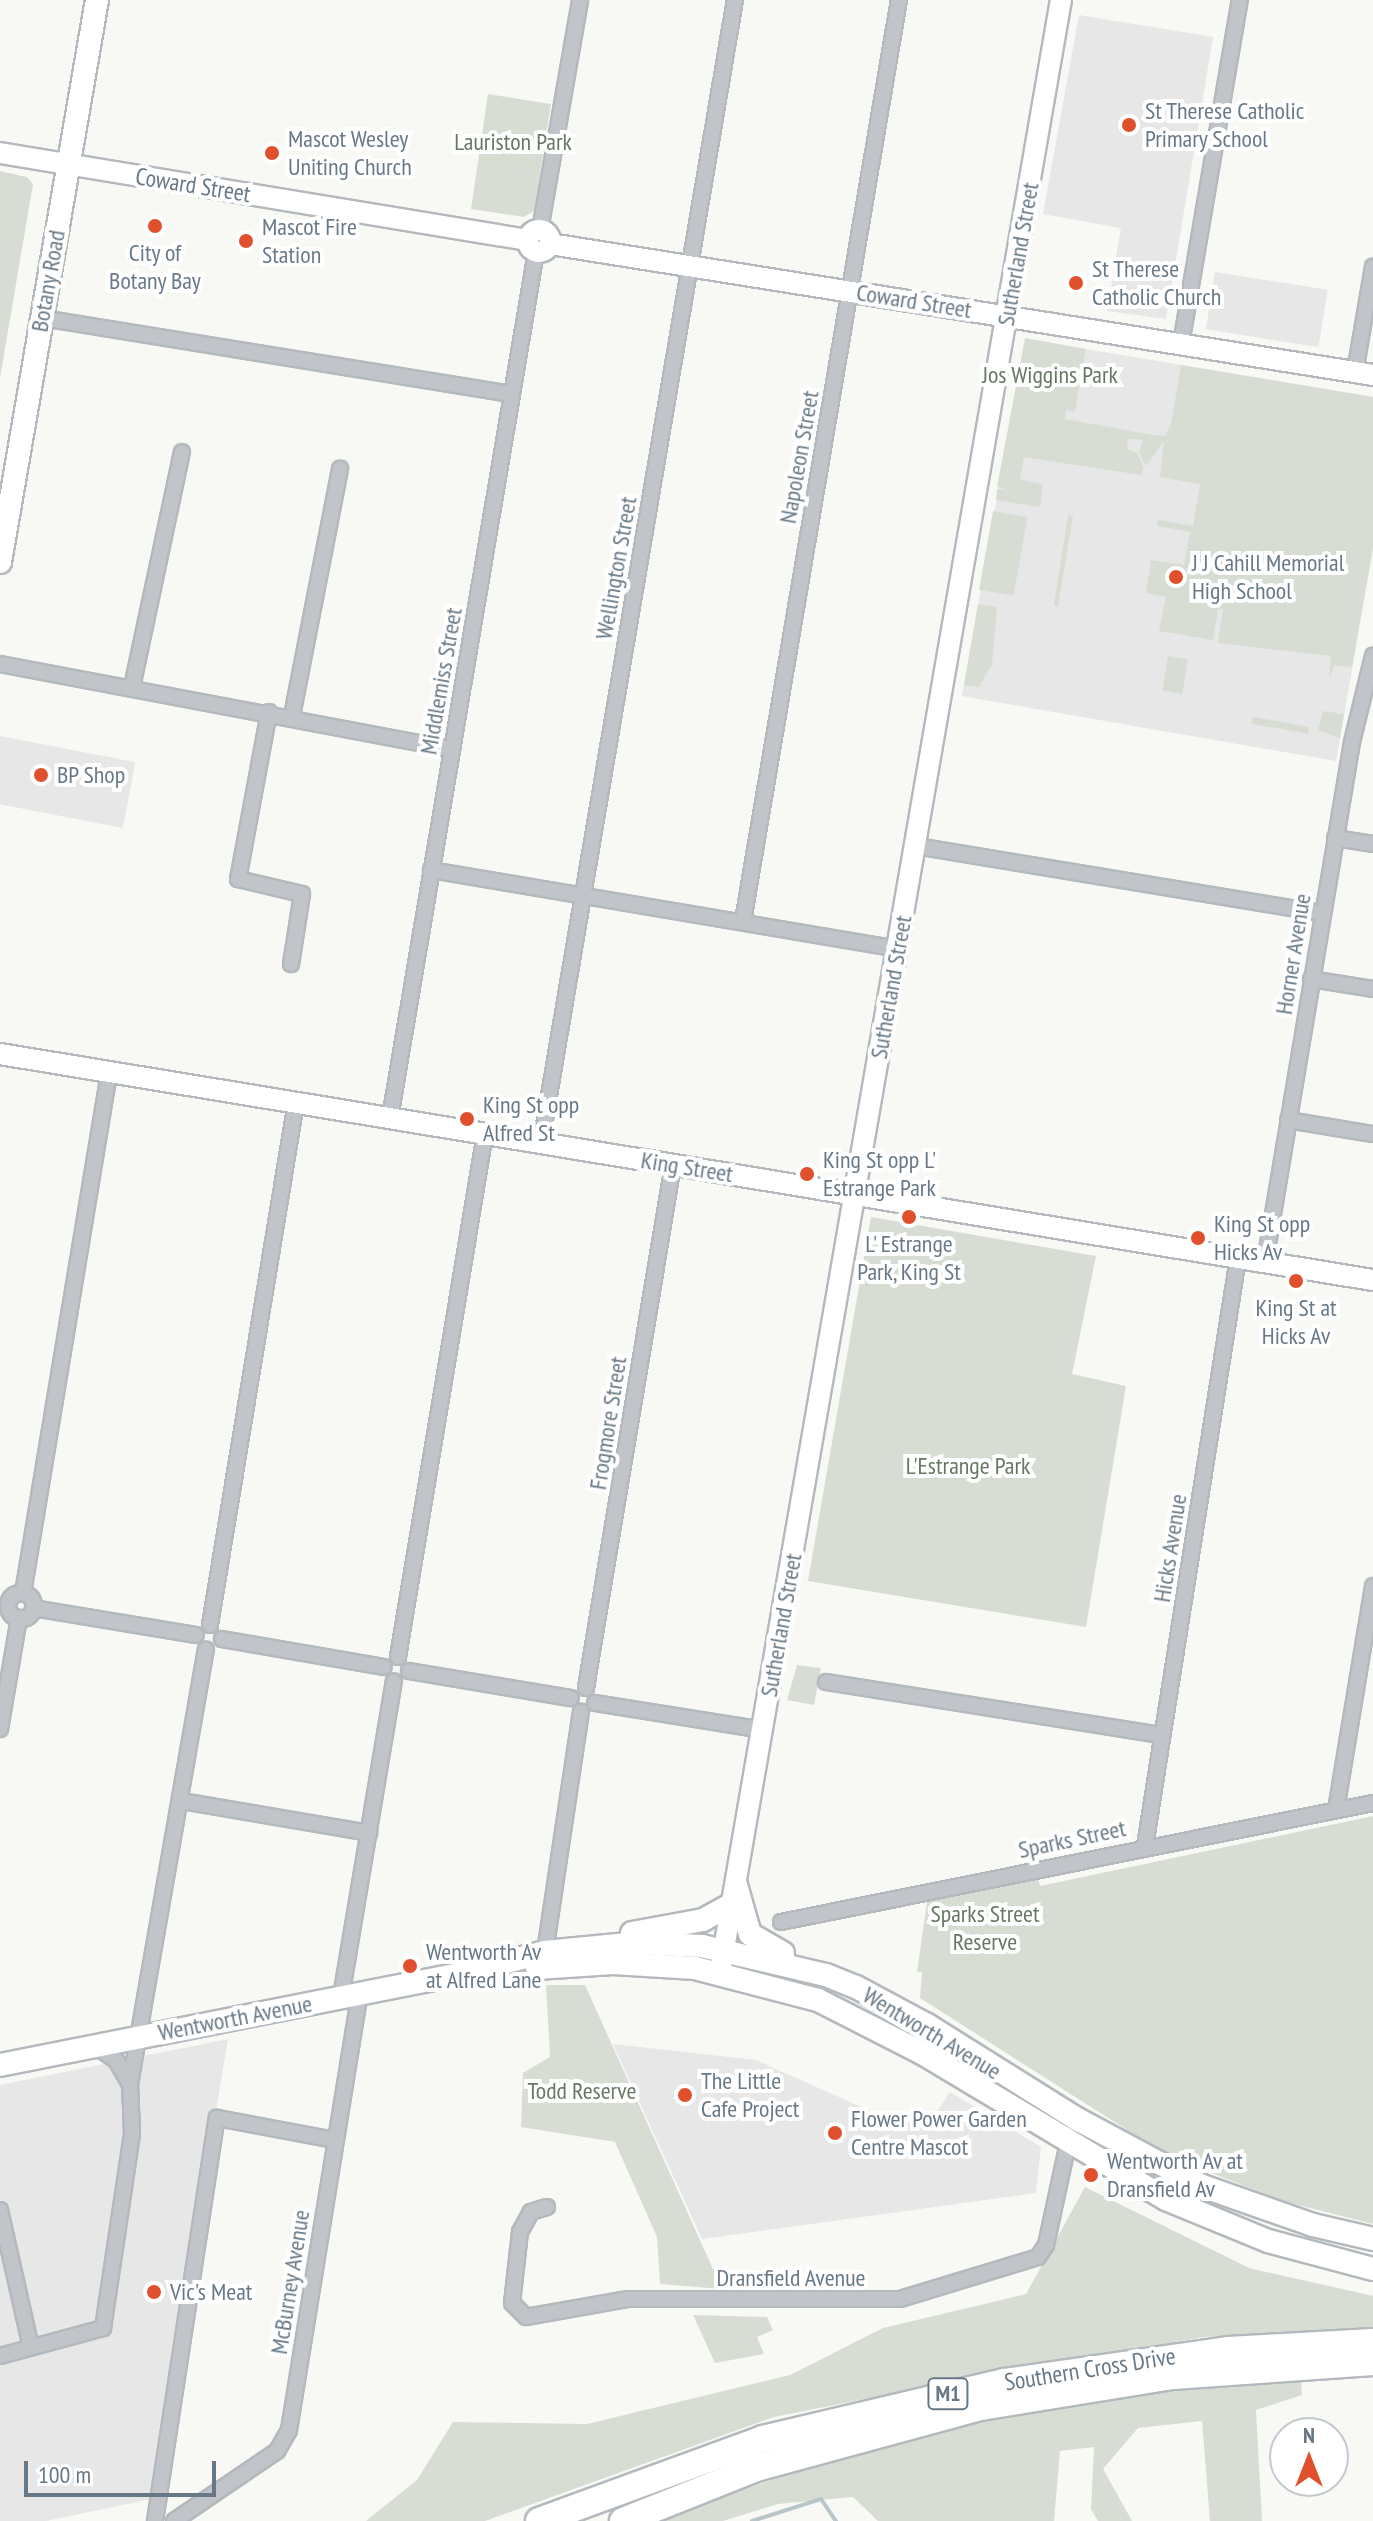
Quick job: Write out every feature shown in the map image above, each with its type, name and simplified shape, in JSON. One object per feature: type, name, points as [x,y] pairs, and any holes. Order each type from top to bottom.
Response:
[{"type":"highway","name":"Southern Cross Drive","points":[[539,2521],[763,2439],[989,2385],[1228,2350],[1373,2342]]},
{"type":"highway","name":"Southern Cross Drive","points":[[623,2521],[756,2468],[981,2407],[1173,2376],[1373,2362]]},
{"type":"main road","name":"Botany Road","points":[[0,562],[42,318],[83,0]]},
{"type":"main road","name":"Botany Road","points":[[0,498],[61,163],[97,0]]},
{"type":"main road","points":[[593,1946],[714,1917],[734,1894],[750,1934],[826,1975]]},
{"type":"main road","name":"Wentworth Avenue","points":[[2,2064],[464,1973],[545,1952],[593,1946],[668,1943],[724,1950],[826,1975],[927,2025],[1077,2119],[1202,2186],[1313,2225],[1373,2239]]},
{"type":"main road","name":"Wentworth Avenue","points":[[464,1973],[613,1963],[720,1973],[786,1990],[857,2017],[1128,2180],[1221,2223],[1373,2269]]},
{"type":"street","name":"Middlemiss Street","points":[[390,1118],[580,0]]},
{"type":"street","name":"Wellington Street","points":[[541,1143],[735,0]]},
{"type":"street","name":"Napoleon Street","points":[[743,921],[899,0]]},
{"type":"street","name":"Sutherland Street","points":[[720,1973],[1061,0]]},
{"type":"street","points":[[1181,344],[1240,0]]},
{"type":"street","name":"Coward Street","points":[[0,153],[1364,374]]},
{"type":"street","points":[[1364,374],[1373,267]]},
{"type":"street","points":[[42,318],[512,394]]},
{"type":"street","points":[[132,687],[182,452]]},
{"type":"street","points":[[292,716],[340,469]]},
{"type":"street","name":"Horner Avenue","points":[[1265,1262],[1335,838],[1373,656]]},
{"type":"street","points":[[0,664],[292,716],[452,749]]},
{"type":"street","points":[[269,712],[238,879],[302,894],[291,964]]},
{"type":"street","points":[[1335,838],[1373,844]]},
{"type":"street","points":[[916,846],[1322,913]]},
{"type":"street","points":[[431,870],[898,949]]},
{"type":"street","points":[[1311,979],[1373,989]]},
{"type":"street","name":"King Street","points":[[0,1054],[1373,1280]]},
{"type":"street","points":[[33,1608],[23,1593],[109,1073]]},
{"type":"street","points":[[0,1729],[19,1618],[33,1608],[196,1635],[210,1625],[296,1102]]},
{"type":"street","points":[[1288,1120],[1373,1134]]},
{"type":"street","points":[[384,1667],[398,1657],[485,1134]]},
{"type":"street","name":"Frogmore Street","points":[[586,1688],[673,1165]]},
{"type":"street","name":"Hicks Avenue","points":[[1145,1846],[1238,1258]]},
{"type":"street","points":[[1336,1810],[1373,1586]]},
{"type":"street","points":[[19,1618],[4,1604],[23,1593]]},
{"type":"street","points":[[210,1625],[222,1639],[384,1667],[394,1681],[409,1671]]},
{"type":"street","points":[[0,2356],[103,2328],[132,2133],[130,2084],[182,1801],[206,1650],[196,1635]]},
{"type":"street","points":[[206,1650],[218,1647],[222,1639]]},
{"type":"street","points":[[398,1657],[409,1671],[571,1698],[586,1688],[595,1703]]},
{"type":"street","name":"McBurney Avenue","points":[[174,2521],[284,2443],[335,2140],[369,1833],[394,1681]]},
{"type":"street","points":[[826,1682],[1162,1735]]},
{"type":"street","points":[[545,1952],[581,1712],[571,1698]]},
{"type":"street","points":[[581,1712],[595,1703],[763,1730]]},
{"type":"street","points":[[182,1801],[369,1833]]},
{"type":"street","name":"Sparks Street","points":[[781,1922],[1145,1846],[1373,1803]]},
{"type":"street","points":[[95,2046],[116,2060],[130,2084]]},
{"type":"street","points":[[155,2521],[217,2118],[335,2140]]},
{"type":"street","name":"Dransfield Avenue","points":[[547,2207],[531,2212],[520,2232],[512,2303],[526,2317],[628,2299],[900,2299],[1038,2257],[1046,2245],[1066,2143],[1077,2119]]},
{"type":"street","points":[[0,2210],[31,2348]]},
{"type":"shaded area","name":"St Therese Catholic Primary School","points":[[1079,15],[1213,37],[1166,319],[1107,311],[1121,228],[1043,214]]},
{"type":"shaded area","points":[[1215,272],[1328,290],[1319,347],[1206,329]]},
{"type":"shaded area","name":"J J Cahill Memorial High School","points":[[1086,349],[1373,397],[1373,550],[1336,761],[962,696],[1014,401],[1075,411]]},
{"type":"shaded area","points":[[0,736],[135,762],[123,828],[0,804]]},
{"type":"shaded area","points":[[228,2039],[151,2499],[46,2521],[0,2521],[0,2085]]},
{"type":"shaded area","name":"Flower Power Garden Centre Mascot","points":[[613,2044],[756,2060],[886,2118],[937,2112],[950,2092],[1041,2147],[1036,2193],[702,2239]]},
{"type":"green space","name":"Lauriston Park","points":[[488,94],[551,104],[534,211],[524,217],[471,209]]},
{"type":"green space","points":[[0,171],[27,177],[33,184],[0,378]]},
{"type":"green space","name":"Jos Wiggins Park","points":[[1025,338],[1086,349],[1075,412],[1066,410],[1065,419],[1153,435],[1165,436],[1171,424],[1181,365],[1373,397],[1373,546],[1352,667],[1334,665],[1329,679],[1331,656],[1218,643],[1223,609],[1218,609],[1213,640],[1159,631],[1166,597],[1146,593],[1151,560],[1184,565],[1190,532],[1157,526],[1158,520],[1193,526],[1200,484],[1160,477],[1164,441],[1146,466],[1139,452],[1143,440],[1128,439],[1127,449],[1137,453],[1144,468],[1141,475],[1024,457],[1020,480],[1043,484],[1040,507],[996,500],[997,489],[1012,491],[997,487]]},
{"type":"green space","points":[[993,511],[1027,517],[1014,596],[979,590]]},
{"type":"green space","points":[[1068,515],[1073,516],[1058,606],[1054,605]]},
{"type":"green space","points":[[978,604],[997,607],[992,665],[979,687],[964,685]]},
{"type":"green space","points":[[1168,656],[1188,659],[1182,694],[1163,691]]},
{"type":"green space","points":[[1323,711],[1344,714],[1340,738],[1318,730]]},
{"type":"green space","points":[[1253,717],[1309,727],[1308,734],[1252,724]]},
{"type":"green space","name":"L'Estrange Park","points":[[871,1217],[1096,1256],[1072,1374],[1126,1386],[1086,1627],[808,1581]]},
{"type":"green space","points":[[797,1665],[821,1668],[814,1705],[787,1700]]},
{"type":"green space","name":"Sparks Street Reserve","points":[[1373,1816],[1373,2224],[1283,2201],[1168,2156],[920,1998],[922,1972],[917,1972],[928,1895],[1037,1875],[1040,1886]]},
{"type":"green space","name":"Todd Reserve","points":[[546,1985],[585,1985],[722,2289],[660,2284],[657,2237],[615,2142],[521,2127],[523,2073],[550,2057]]},
{"type":"green space","points":[[1085,2187],[1249,2268],[1373,2296],[1373,2331],[1204,2337],[982,2376],[774,2417],[485,2521],[366,2521],[417,2480],[453,2422],[587,2424],[790,2375],[883,2328],[1026,2294]]},
{"type":"green space","points":[[693,2315],[767,2317],[773,2330],[757,2337],[764,2354],[715,2363]]},
{"type":"green space","points":[[1301,2379],[1302,2395],[1256,2410],[1262,2521],[1210,2521],[1202,2421],[1138,2428],[1103,2469],[1132,2521],[1098,2521],[1091,2509],[1094,2447],[1060,2451],[1054,2521],[878,2521],[853,2497],[778,2504],[723,2521],[653,2521],[896,2437],[1157,2392]]},
{"type":"waterway","points":[[752,2521],[821,2499],[836,2521]]},
{"type":"place","name":"St Therese Catholic Primary School","points":[[1129,125]]},
{"type":"place","name":"Mascot Wesley Uniting Church","points":[[272,153]]},
{"type":"place","name":"City of Botany Bay","points":[[155,226]]},
{"type":"place","name":"Mascot Fire Station","points":[[246,241]]},
{"type":"place","name":"St Therese Catholic Church","points":[[1076,283]]},
{"type":"place","name":"J J Cahill Memorial High School","points":[[1176,577]]},
{"type":"place","name":"BP Shop","points":[[41,775]]},
{"type":"place","name":"King St opp Alfred St","points":[[467,1119]]},
{"type":"place","name":"King St opp L' Estrange Park","points":[[807,1174]]},
{"type":"place","name":"L' Estrange Park, King St","points":[[909,1217]]},
{"type":"place","name":"King St opp Hicks Av","points":[[1198,1238]]},
{"type":"place","name":"King St at Hicks Av","points":[[1296,1281]]},
{"type":"place","name":"Wentworth Av at Alfred Lane","points":[[410,1966]]},
{"type":"place","name":"The Little Cafe Project","points":[[685,2095]]},
{"type":"place","name":"Flower Power Garden Centre Mascot","points":[[835,2133]]},
{"type":"place","name":"Wentworth Av at Dransfield Av","points":[[1091,2175]]},
{"type":"place","name":"Vic's Meat","points":[[154,2292]]}]
